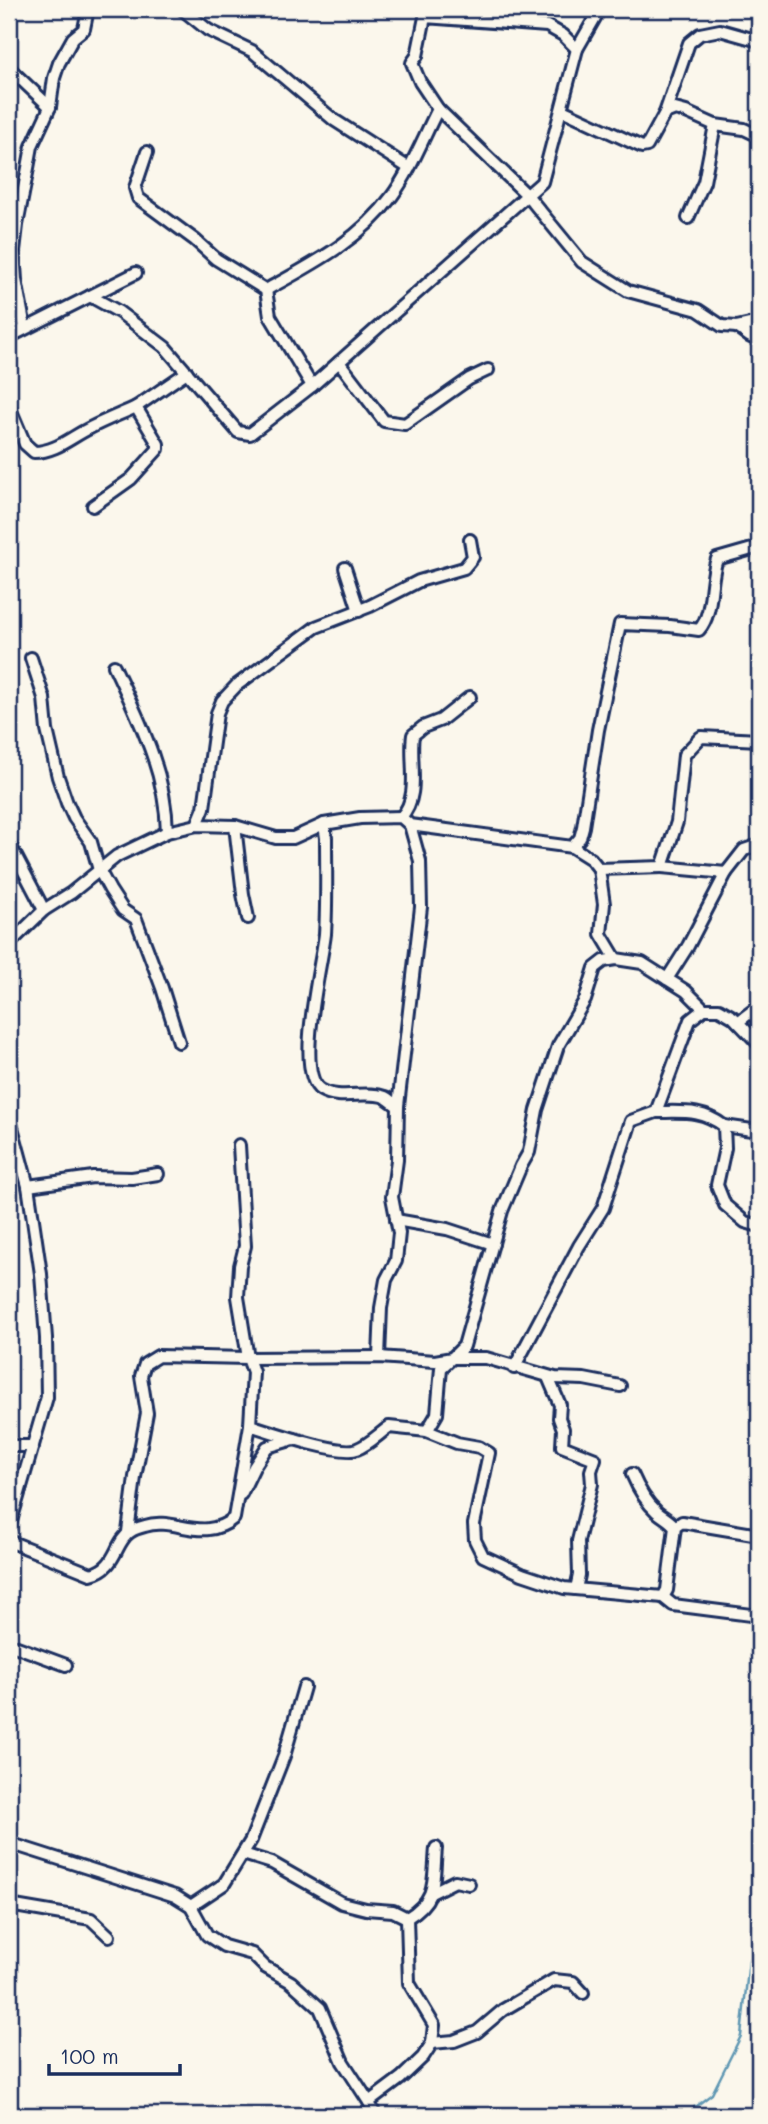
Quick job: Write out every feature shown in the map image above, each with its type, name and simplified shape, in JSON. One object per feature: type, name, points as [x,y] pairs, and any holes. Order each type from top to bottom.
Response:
[{"type":"street","points":[[25,328],[16,280],[17,225],[32,146],[50,107],[59,63],[73,38],[84,29],[87,9]]},
{"type":"street","points":[[182,9],[208,30],[252,51],[302,96],[334,120],[409,168]]},
{"type":"street","points":[[90,296],[119,312],[165,347],[238,432],[250,434],[312,386],[542,182],[577,49],[600,9]]},
{"type":"street","points":[[577,49],[563,35],[547,26],[425,13],[417,56],[412,63],[420,82],[438,109],[527,195],[582,262],[628,291],[698,310],[722,326],[737,327],[759,322]]},
{"type":"street","points":[[562,110],[642,147],[648,146],[665,113],[689,43],[700,34],[720,30],[759,41]]},
{"type":"street","points":[[9,68],[50,107]]},
{"type":"street","points":[[266,290],[326,258],[367,225],[392,196],[438,109]]},
{"type":"street","points":[[665,113],[675,109],[715,125],[744,129],[759,135]]},
{"type":"street","points":[[688,218],[704,182],[715,125]]},
{"type":"street","points":[[147,152],[135,188],[138,198],[216,259],[266,290],[270,316],[312,386]]},
{"type":"street","points":[[9,337],[136,273]]},
{"type":"street","points":[[737,327],[759,341]]},
{"type":"street","points":[[339,362],[384,421],[405,424],[470,379],[488,370]]},
{"type":"street","points":[[9,406],[24,444],[34,452],[44,452],[136,407],[187,372]]},
{"type":"street","points":[[93,506],[131,479],[158,449],[158,444],[136,407]]},
{"type":"street","points":[[197,825],[204,807],[217,713],[222,701],[237,685],[316,627],[359,611],[419,581],[464,568],[473,558],[470,540]]},
{"type":"street","points":[[572,847],[580,838],[583,827],[598,730],[620,624],[699,630],[705,623],[712,573],[717,559],[759,547]]},
{"type":"street","points":[[345,568],[359,611]]},
{"type":"street","points":[[31,658],[44,698],[47,730],[58,777],[74,818],[91,842],[99,870],[123,910],[136,919],[162,988],[178,1042]]},
{"type":"street","points":[[114,666],[158,766],[167,832]]},
{"type":"street","points":[[401,817],[408,810],[412,796],[413,735],[423,727],[441,720],[470,697]]},
{"type":"street","points":[[662,867],[677,822],[684,755],[701,737],[759,740]]},
{"type":"street","points":[[9,944],[44,910],[71,893],[117,856],[167,832],[197,825],[235,826],[276,838],[293,838],[324,824],[360,818],[401,817],[410,825],[420,861],[421,907],[398,1106],[397,1160],[392,1197],[399,1233],[396,1261],[386,1280],[381,1308],[379,1357]]},
{"type":"street","points":[[324,824],[325,933],[309,1031],[310,1068],[320,1090],[384,1097],[398,1106]]},
{"type":"street","points":[[410,825],[572,847],[591,859],[598,869],[604,904],[601,934],[616,959]]},
{"type":"street","points":[[235,826],[248,918]]},
{"type":"street","points":[[9,842],[44,910]]},
{"type":"street","points":[[667,979],[688,946],[726,873],[744,850],[759,845]]},
{"type":"street","points":[[598,869],[662,867],[726,873]]},
{"type":"street","points":[[427,1431],[437,1414],[441,1367],[464,1346],[502,1211],[529,1152],[537,1110],[558,1046],[585,1000],[594,968],[604,961],[616,959],[642,963],[685,991],[704,1009]]},
{"type":"street","points":[[738,1022],[759,1006]]},
{"type":"street","points":[[656,1112],[690,1020],[704,1009],[719,1009],[733,1017],[759,1044]]},
{"type":"street","points":[[514,1368],[603,1208],[631,1121],[656,1112],[690,1111],[712,1116],[724,1126],[752,1130],[759,1134]]},
{"type":"street","points":[[9,1116],[28,1186],[41,1274],[47,1397],[9,1528]]},
{"type":"street","points":[[724,1126],[725,1149],[717,1185],[725,1205],[745,1222],[759,1226]]},
{"type":"street","points":[[128,1532],[149,1524],[208,1530],[224,1526],[234,1518],[250,1425],[253,1371],[248,1358],[238,1297],[240,1266],[245,1246],[239,1145]]},
{"type":"street","points":[[28,1186],[93,1177],[132,1178],[158,1174]]},
{"type":"street","points":[[396,1220],[447,1229],[493,1244]]},
{"type":"street","points":[[9,1541],[91,1574],[101,1572],[116,1555],[128,1532],[147,1413],[141,1376],[145,1364],[158,1356],[379,1357],[435,1361],[452,1357],[486,1358],[548,1377],[584,1379],[620,1386]]},
{"type":"street","points":[[548,1377],[560,1405],[562,1446],[595,1459],[591,1471],[592,1484],[578,1541],[579,1575],[576,1589]]},
{"type":"street","points":[[250,1425],[295,1439],[350,1451],[359,1449],[389,1427],[427,1431],[457,1443],[479,1447],[489,1453],[474,1524],[474,1540],[483,1556],[522,1574],[564,1588],[663,1597],[673,1605],[759,1616]]},
{"type":"street","points":[[237,1503],[267,1447],[295,1439]]},
{"type":"street","points":[[9,1446],[33,1446]]},
{"type":"street","points":[[632,1474],[640,1491],[656,1511],[674,1527],[667,1590],[663,1597]]},
{"type":"street","points":[[674,1527],[682,1522],[759,1535]]},
{"type":"street","points":[[9,1644],[66,1665]]},
{"type":"street","points":[[191,1906],[224,1884],[251,1840],[284,1756],[304,1687]]},
{"type":"street","points":[[9,1843],[175,1896],[191,1906],[207,1935],[225,1946],[252,1954],[265,1968],[291,1982],[320,2008],[343,2062],[375,2115]]},
{"type":"street","points":[[407,1918],[422,1909],[433,1892],[436,1848]]},
{"type":"street","points":[[243,1854],[272,1863],[342,1903],[366,1909],[393,1911],[407,1918]]},
{"type":"street","points":[[433,1892],[455,1881],[469,1884]]},
{"type":"street","points":[[9,1905],[91,1919],[109,1936]]},
{"type":"street","points":[[369,2102],[401,2078],[423,2057],[432,2043],[434,2025],[409,1983],[407,1918]]},
{"type":"street","points":[[432,2043],[454,2041],[477,2032],[503,2010],[554,1980],[573,1982],[583,1993]]},
{"type":"waterway","points":[[684,2115],[712,2094],[741,2036],[749,1960],[759,1951]]}]
